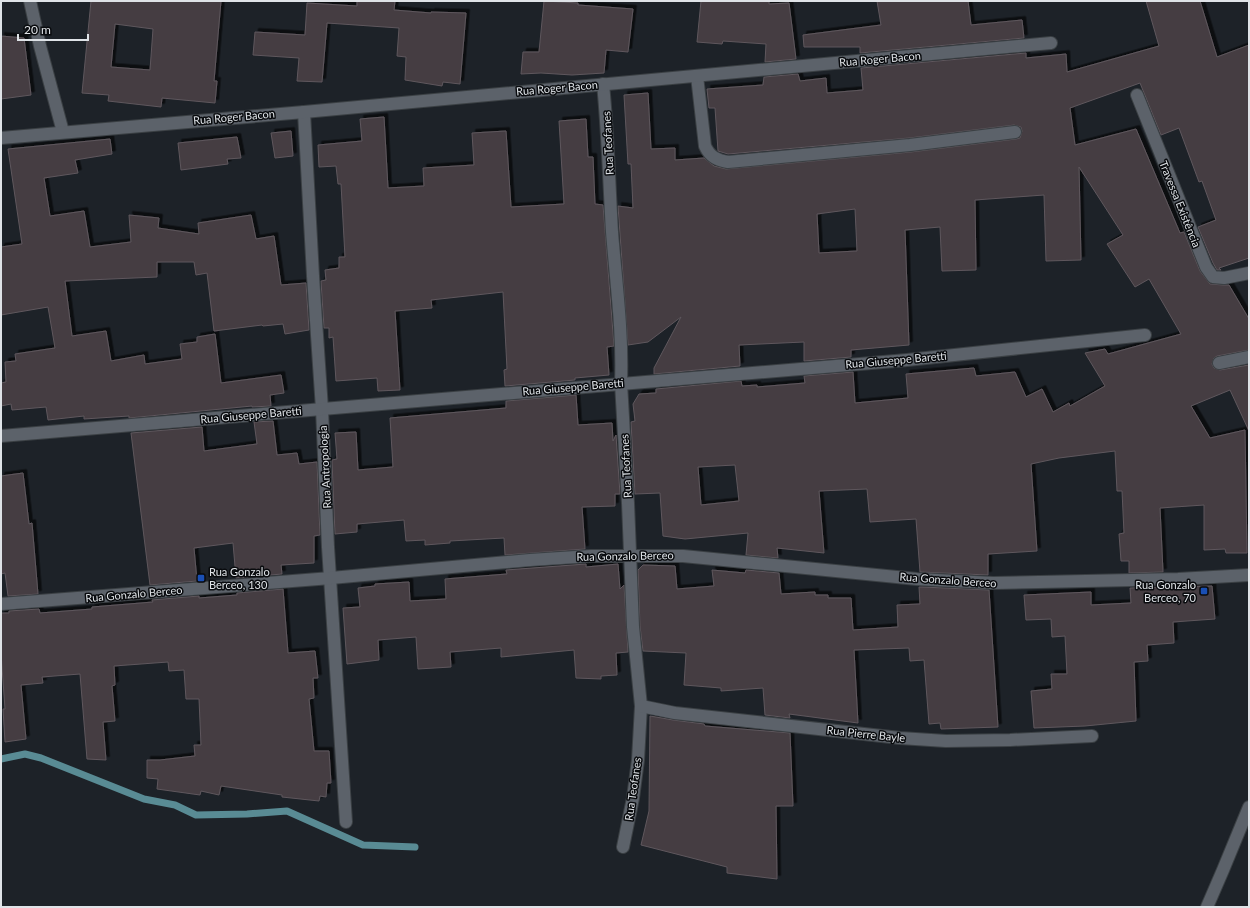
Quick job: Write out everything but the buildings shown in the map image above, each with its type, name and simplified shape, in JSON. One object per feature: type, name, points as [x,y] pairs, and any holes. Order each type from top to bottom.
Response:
[{"type":"street","points":[[30,1],[40,46],[63,132]]},
{"type":"street","name":"Rua Roger Bacon","points":[[1,138],[304,112],[1051,43]]},
{"type":"street","points":[[697,76],[705,146],[708,153],[717,160],[728,162],[910,145],[1015,132]]},
{"type":"street","name":"Rua Teofanes","points":[[603,84],[607,122],[612,231],[620,327],[622,367],[621,383],[634,627],[641,706],[638,760],[624,847]]},
{"type":"street","name":"Travessa Existência","points":[[1137,95],[1206,267],[1213,276],[1224,278],[1249,273]]},
{"type":"street","name":"Rua Antropologia","points":[[304,112],[312,268],[322,409],[330,578],[346,822]]},
{"type":"street","name":"Rua Giuseppe Baretti","points":[[1,436],[907,360],[1145,335]]},
{"type":"street","points":[[1219,364],[1249,357]]},
{"type":"street","name":"Rua Gonzalo Berceo","points":[[1,604],[330,578],[530,560],[631,555],[683,556],[917,578],[993,583],[1170,579],[1249,575]]},
{"type":"street","name":"Rua Pierre Bayle","points":[[641,706],[674,713],[900,738],[946,741],[1092,736]]},
{"type":"street","points":[[1207,907],[1249,807]]},
{"type":"waterway","points":[[1,759],[25,754],[41,758],[144,799],[175,805],[196,815],[247,814],[287,811],[363,845],[415,847]]},
{"type":"place","name":"Rua Gonzalo Berceo, 130","points":[[201,578]]},
{"type":"place","name":"Rua Gonzalo Berceo, 70","points":[[1204,591]]}]
